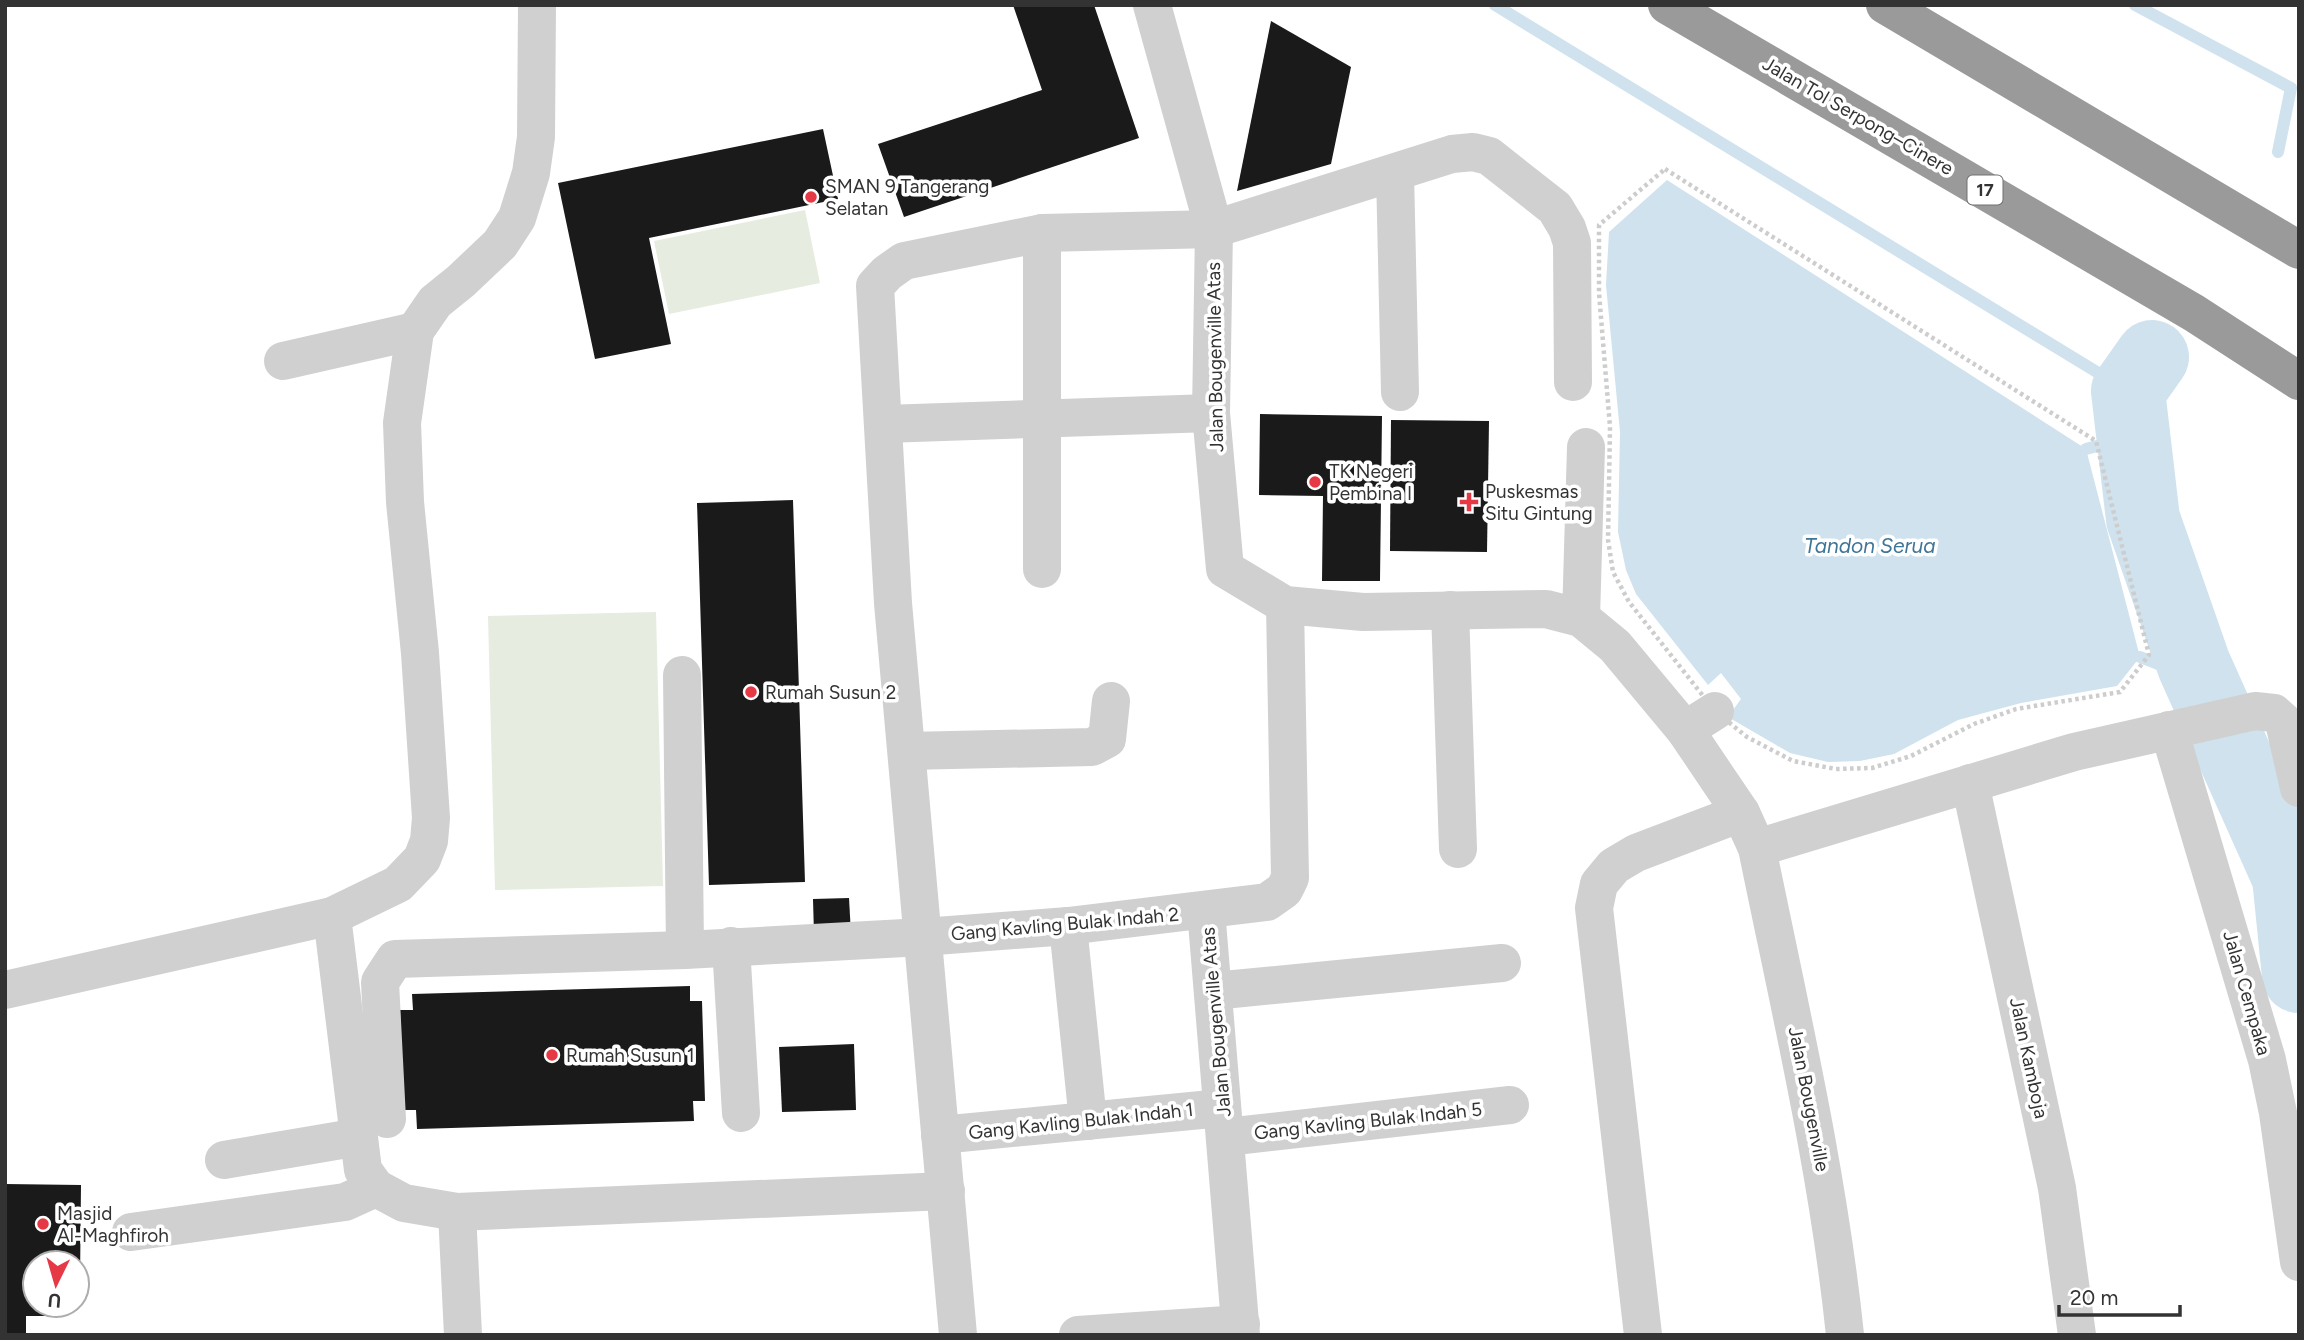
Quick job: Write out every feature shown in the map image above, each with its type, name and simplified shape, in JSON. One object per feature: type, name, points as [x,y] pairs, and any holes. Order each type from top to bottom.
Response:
[{"type":"highway","name":"Jalan Tol Serpong–Cinere","points":[[1667,5],[2194,313],[2299,381]]},
{"type":"highway","points":[[1885,5],[2299,250]]},
{"type":"street","points":[[5,990],[332,916],[398,884],[422,859],[429,841],[431,818],[420,653],[405,502],[402,423],[415,331],[435,302],[499,244],[517,218],[531,173],[537,137],[537,5]]},
{"type":"street","name":"Jalan Bougenville Atas","points":[[1152,5],[1214,229],[1211,413],[1225,569],[1285,605],[1290,878],[1284,890],[1268,902],[1206,910],[1241,1329]]},
{"type":"street","points":[[958,1335],[893,603],[875,286],[904,261],[1042,233],[1214,229],[1452,154],[1473,152],[1489,156],[1555,208],[1567,228],[1572,243],[1573,383]]},
{"type":"street","points":[[1395,173],[1400,392]]},
{"type":"street","points":[[1042,233],[1042,569]]},
{"type":"street","points":[[283,361],[415,331]]},
{"type":"street","points":[[884,424],[1211,413]]},
{"type":"street","points":[[1285,605],[1363,611],[1546,609],[1581,618],[1586,447]]},
{"type":"street","points":[[1450,610],[1458,849]]},
{"type":"street","name":"Jalan Bougenville","points":[[1581,618],[1700,721],[1759,856],[1822,1159],[1835,1235],[1845,1335]]},
{"type":"street","points":[[682,675],[685,950]]},
{"type":"street","points":[[907,751],[1092,747],[1107,739],[1111,701]]},
{"type":"street","points":[[1759,856],[1970,783],[2074,752],[2181,728],[2270,716],[2299,788]]},
{"type":"street","name":"Jalan Cempaka","points":[[2181,728],[2267,1060],[2278,1113],[2299,1262]]},
{"type":"street","name":"Jalan Kamboja","points":[[1970,783],[2057,1188],[2077,1335]]},
{"type":"street","points":[[1643,1335],[1594,908],[1599,884],[1614,866],[1636,853],[1741,813]]},
{"type":"street","name":"Gang Kavling Bulak Indah 2","points":[[373,1128],[380,982],[395,959],[685,950],[923,937],[1068,926],[1206,910]]},
{"type":"street","points":[[332,916],[373,1128],[363,1170],[376,1188],[404,1203],[457,1212],[946,1191]]},
{"type":"street","points":[[1068,926],[1087,1121]]},
{"type":"street","points":[[731,946],[741,1113]]},
{"type":"street","points":[[1213,991],[1502,962]]},
{"type":"street","name":"Gang Kavling Bulak Indah 5","points":[[1224,1122],[1510,1105]]},
{"type":"street","name":"Gang Kavling Bulak Indah 1","points":[[940,1135],[1087,1121],[1224,1122]]},
{"type":"street","points":[[224,1160],[373,1128]]},
{"type":"street","points":[[131,1232],[345,1202],[376,1188]]},
{"type":"street","points":[[457,1212],[463,1335]]},
{"type":"street","points":[[1077,1335],[1241,1329]]},
{"type":"path","points":[[1665,169],[2096,441],[2149,655],[2120,692],[2016,709],[1974,724],[1911,756],[1872,768],[1836,769],[1793,761],[1748,737],[1700,721],[1613,572],[1608,540],[1610,427],[1599,293],[1599,225],[1665,169]]},
{"type":"shaded area","points":[[805,210],[820,283],[669,314],[654,241]]},
{"type":"shaded area","points":[[656,612],[663,886],[495,890],[488,616]]},
{"type":"water","name":"Tandon Serua","points":[[1667,180],[2086,449],[2140,657],[2117,686],[2021,703],[1958,720],[1894,754],[1860,761],[1828,762],[1790,753],[1728,717],[1741,699],[1721,673],[1708,685],[1636,594],[1626,570],[1618,532],[1620,432],[1606,285],[1609,232]]},
{"type":"building","points":[[1013,5],[1094,5],[1139,138],[904,217],[878,144],[1042,90]]},
{"type":"building","points":[[1271,21],[1351,67],[1331,164],[1237,191]]},
{"type":"building","points":[[823,129],[838,199],[649,238],[671,344],[595,359],[558,183]]},
{"type":"building","points":[[1260,414],[1382,416],[1380,581],[1322,581],[1323,496],[1259,495]]},
{"type":"building","points":[[1391,420],[1489,421],[1487,552],[1390,551]]},
{"type":"building","name":"Rumah Susun 2","points":[[793,500],[805,882],[709,885],[697,503]]},
{"type":"building","points":[[849,898],[851,934],[814,935],[813,899]]},
{"type":"building","name":"Rumah Susun 1","points":[[690,986],[690,1001],[702,1001],[705,1101],[693,1101],[694,1121],[417,1129],[416,1110],[403,1110],[400,1010],[413,1010],[412,994]]},
{"type":"building","points":[[854,1044],[856,1110],[782,1112],[779,1047]]},
{"type":"building","name":"Masjid Al-Maghfiroh","points":[[5,1184],[81,1185],[80,1249],[21,1249],[21,1319],[26,1319],[26,1335],[5,1335]]},
{"type":"waterway","points":[[1495,5],[2128,391]]},
{"type":"waterway","points":[[2135,5],[2291,88],[2278,152]]},
{"type":"waterway","points":[[2152,357],[2128,391],[2143,519],[2194,665],[2289,877],[2299,976]]},
{"type":"waterway","points":[[2086,449],[2133,436]]},
{"type":"waterway","points":[[2140,657],[2176,671],[2194,665]]},
{"type":"place","name":"SMAN 9 Tangerang Selatan","points":[[811,197]]},
{"type":"place","name":"TK Negeri Pembina I","points":[[1315,482]]},
{"type":"place","name":"Puskesmas Situ Gintung","points":[[1469,502]]},
{"type":"place","name":"Rumah Susun 2","points":[[751,692]]},
{"type":"place","name":"Rumah Susun 1","points":[[552,1055]]},
{"type":"place","name":"Masjid Al-Maghfiroh","points":[[43,1224]]}]
